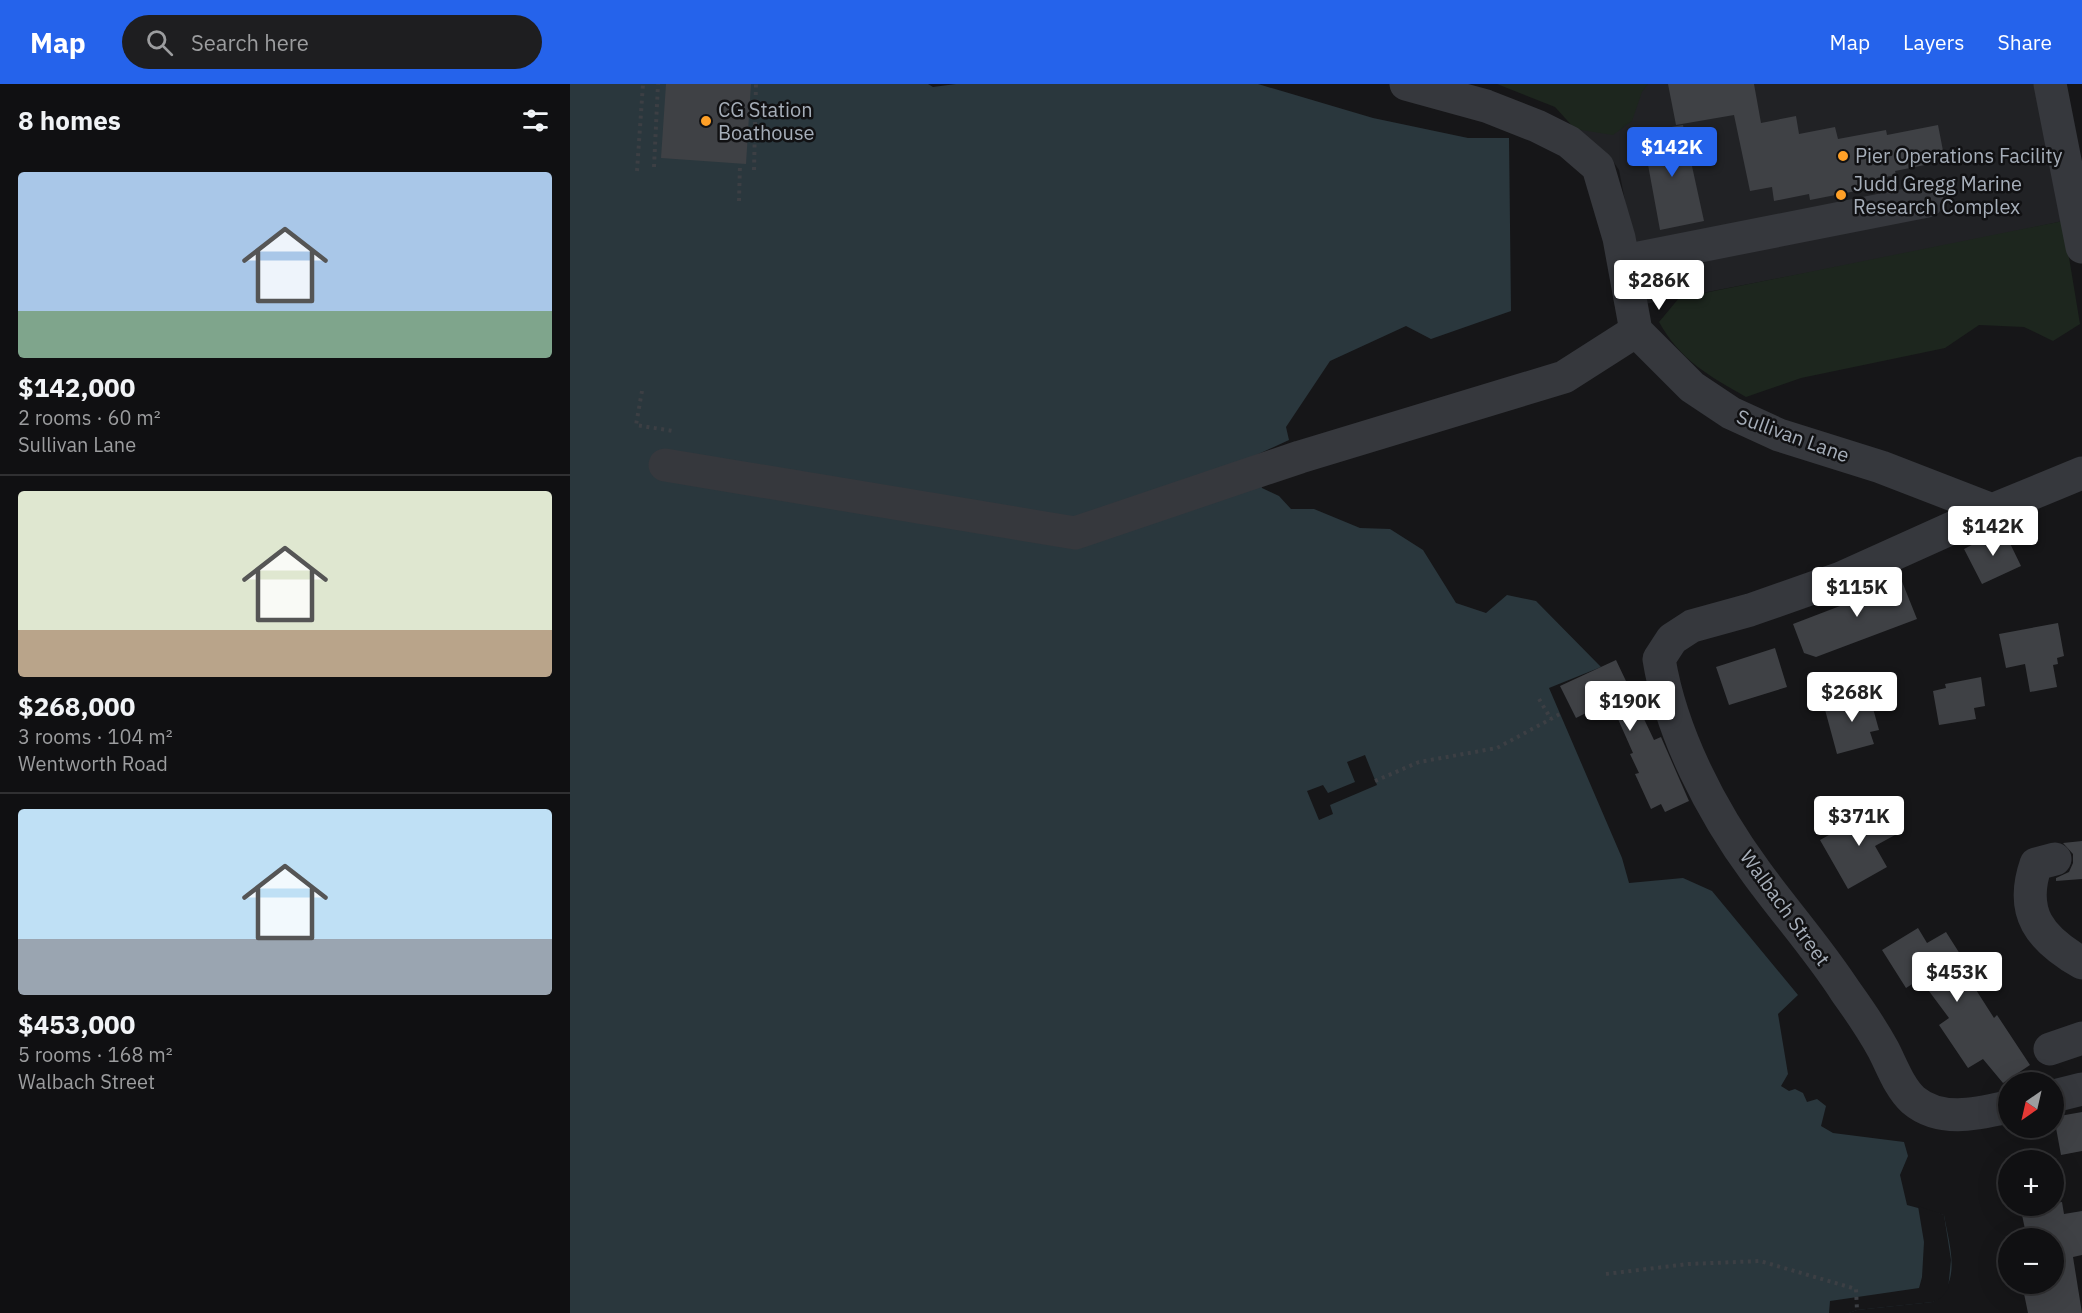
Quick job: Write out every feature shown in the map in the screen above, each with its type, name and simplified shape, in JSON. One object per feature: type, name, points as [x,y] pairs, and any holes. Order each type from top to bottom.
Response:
[{"type":"street","points":[[666,465],[1075,532],[1300,457],[1564,377],[1636,331],[1624,261],[1608,196],[1598,167],[1569,142],[1537,126],[1486,106],[1406,84]]},
{"type":"street","points":[[2050,84],[2074,172],[2082,247]]},
{"type":"street","points":[[1624,261],[1927,201]]},
{"type":"street","name":"Sullivan Lane","points":[[1636,331],[1692,387],[1731,413],[1779,435],[1881,467],[1992,510]]},
{"type":"street","points":[[1992,510],[2082,473]]},
{"type":"street","name":"Walbach Street","points":[[1992,510],[1841,578],[1750,610],[1692,626],[1672,639],[1659,659],[1665,693],[1687,753],[1715,807],[1754,869],[1845,990],[1882,1048],[1898,1080],[1913,1100],[1941,1115],[1982,1113],[1998,1109]]},
{"type":"street","points":[[2055,860],[2036,864],[2029,884],[2031,905],[2038,928],[2082,963]]},
{"type":"street","points":[[2050,1049],[2082,1038]]},
{"type":"street","points":[[2064,1094],[2082,1089]]},
{"type":"path","points":[[637,171],[642,84]]},
{"type":"path","points":[[654,167],[657,84]]},
{"type":"path","points":[[754,170],[756,84]]},
{"type":"path","points":[[739,201],[740,164]]},
{"type":"path","points":[[642,391],[636,425],[683,433]]},
{"type":"path","points":[[1539,699],[1551,719]]},
{"type":"path","points":[[1375,781],[1419,762],[1497,748],[1560,714]]},
{"type":"path","points":[[1606,1274],[1688,1264],[1760,1261],[1856,1289],[1857,1310]]},
{"type":"shaded area","points":[[570,84],[928,84],[933,87],[956,84],[1258,84],[1373,118],[1468,138],[1509,138],[1511,311],[1431,339],[1406,326],[1330,361],[1286,427],[1289,440],[1252,457],[1262,488],[1279,496],[1291,509],[1314,509],[1360,528],[1390,529],[1423,550],[1456,603],[1486,613],[1507,595],[1536,601],[1601,667],[1549,688],[1622,858],[1629,883],[1683,878],[1712,891],[1798,995],[1778,1014],[1788,1074],[1781,1086],[1789,1091],[1795,1089],[1803,1093],[1807,1102],[1817,1099],[1826,1106],[1821,1126],[1833,1133],[1904,1142],[1908,1156],[1900,1175],[1907,1205],[1944,1215],[1952,1262],[1948,1284],[1942,1294],[1933,1302],[1857,1310],[1849,1313],[570,1313]]},
{"type":"shaded area","points":[[1497,84],[1648,84],[1642,92],[1632,121],[1613,135],[1575,129],[1555,107]]},
{"type":"shaded area","name":"Judd Gregg Marine Research Complex","points":[[1619,84],[2039,84],[2063,221],[1947,246],[1645,304],[1619,170],[1611,158],[1575,129]]},
{"type":"shaded area","points":[[2063,221],[2080,324],[2053,341],[2024,327],[1979,325],[1945,348],[1801,378],[1746,397],[1696,366],[1676,347],[1659,322],[1679,298]]},
{"type":"pier","points":[[1365,755],[1377,785],[1330,805],[1333,814],[1319,820],[1307,791],[1323,785],[1328,793],[1355,782],[1347,762]]},
{"type":"pier","points":[[1918,1206],[1944,1215],[1951,1260],[1948,1289],[1942,1297],[1933,1302],[1857,1310],[1849,1313],[1829,1313],[1830,1301],[1919,1288],[1924,1242]]},
{"type":"building","name":"CG Station Boathouse","points":[[666,84],[751,84],[746,164],[661,158]]},
{"type":"building","name":"Pier Operations Facility","points":[[1668,84],[1754,84],[1761,123],[1796,116],[1799,134],[1835,127],[1838,139],[1886,130],[1887,135],[1938,125],[1945,161],[1895,171],[1896,175],[1860,182],[1861,190],[1810,200],[1809,194],[1774,201],[1772,187],[1750,191],[1734,115],[1676,125]]},
{"type":"building","points":[[1683,125],[1704,221],[1660,230],[1642,132]]},
{"type":"building","points":[[2003,529],[2021,566],[1982,584],[1964,549]]},
{"type":"building","points":[[1899,574],[1917,619],[1816,657],[1804,653],[1793,624],[1853,601],[1850,594]]},
{"type":"building","points":[[2058,623],[2064,656],[2057,658],[2058,664],[2053,665],[2057,687],[2030,692],[2025,664],[2006,668],[1999,634]]},
{"type":"building","points":[[1775,648],[1787,687],[1729,705],[1716,667]]},
{"type":"building","points":[[1616,660],[1654,740],[1661,737],[1689,801],[1665,812],[1661,804],[1651,809],[1635,774],[1639,773],[1630,754],[1633,753],[1610,701],[1576,718],[1560,686]]},
{"type":"building","points":[[1981,677],[1985,706],[1974,708],[1976,719],[1939,725],[1933,691],[1946,688],[1945,684]]},
{"type":"building","points":[[1869,694],[1879,730],[1870,732],[1874,744],[1837,754],[1824,706]]},
{"type":"building","points":[[1879,807],[1895,835],[1875,846],[1887,867],[1848,889],[1820,840]]},
{"type":"building","points":[[2082,841],[2082,879],[2056,881],[2056,878],[2069,872],[2073,863],[2073,854],[2063,843]]},
{"type":"building","points":[[1918,928],[1927,943],[1946,932],[1960,954],[1955,957],[1994,1018],[1997,1015],[2030,1065],[2020,1072],[1998,1072],[1998,1077],[1983,1059],[1968,1068],[1939,1025],[1949,1018],[1920,979],[1906,988],[1882,950]]},
{"type":"building","points":[[2082,1112],[2082,1151],[2064,1154],[2064,1150],[2060,1150],[2058,1138],[2064,1138],[2064,1115]]},
{"type":"building","points":[[2082,1211],[2082,1255],[2073,1257],[2082,1313],[2028,1313],[2024,1294],[2064,1294],[2064,1228],[2025,1228],[2022,1216],[2064,1216],[2064,1214]]},
{"type":"place","name":"CG Station Boathouse","points":[[706,121]]},
{"type":"place","name":"Pier Operations Facility","points":[[1843,156]]},
{"type":"place","name":"Judd Gregg Marine Research Complex","points":[[1841,195]]}]
